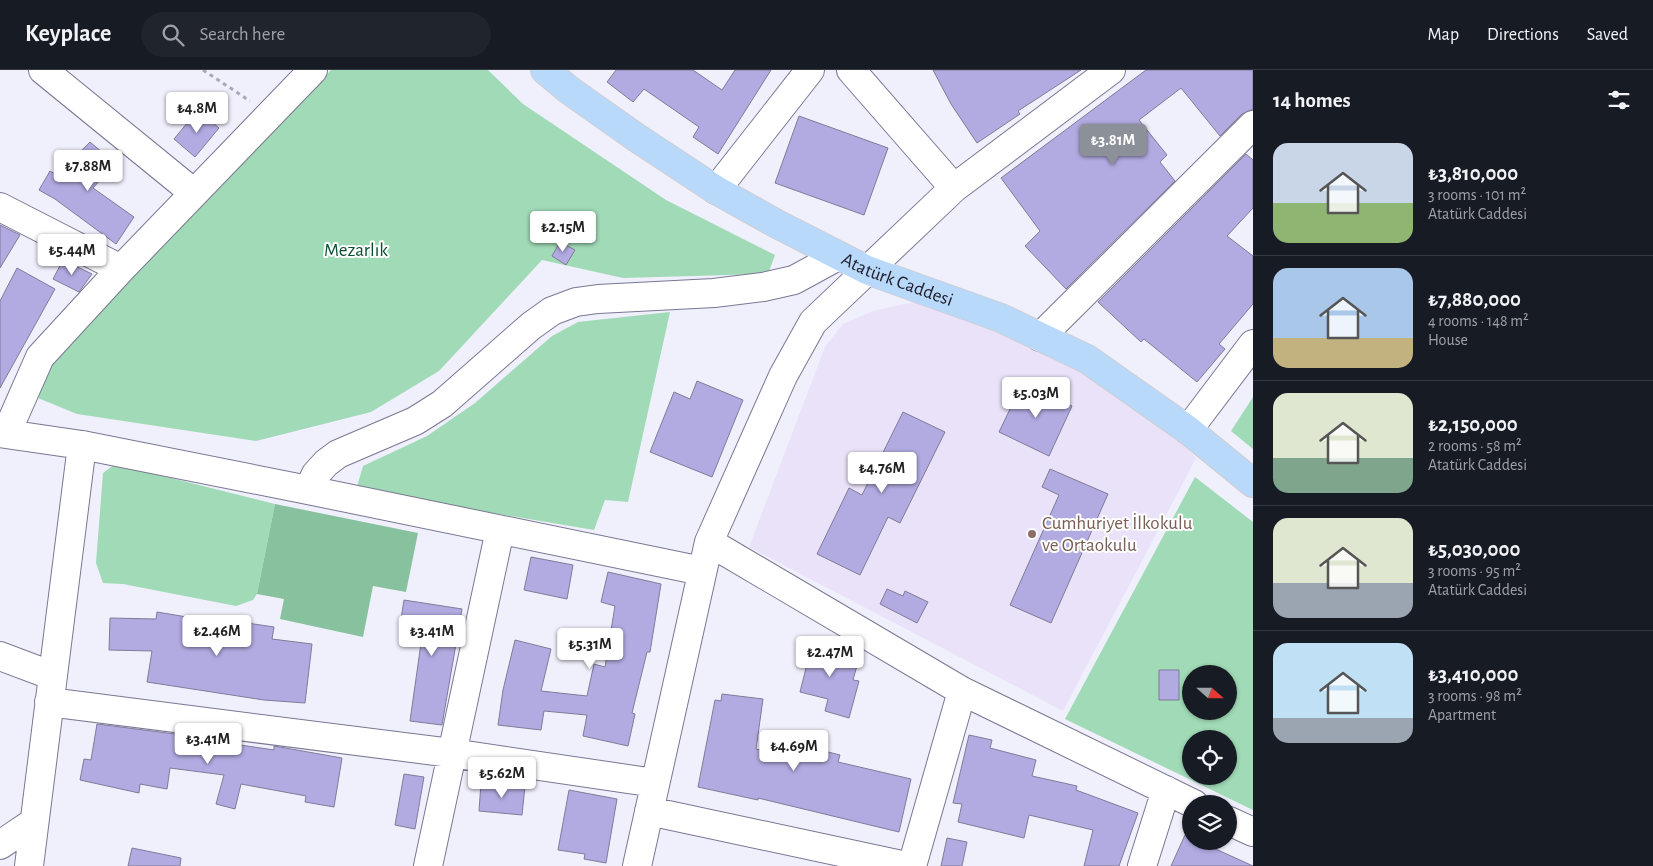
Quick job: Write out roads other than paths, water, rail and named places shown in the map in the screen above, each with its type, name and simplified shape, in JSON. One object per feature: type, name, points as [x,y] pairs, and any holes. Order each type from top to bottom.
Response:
[{"type":"main road","name":"Atatürk Caddesi","points":[[545,70],[569,90],[637,138],[716,190],[838,256],[867,270],[1001,318],[1087,359],[1188,430],[1253,483]]},
{"type":"street","points":[[43,70],[194,193]]},
{"type":"street","points":[[313,70],[121,269],[40,357],[3,434],[82,445],[702,570]]},
{"type":"street","points":[[716,190],[810,70]]},
{"type":"street","points":[[851,70],[954,188]]},
{"type":"street","points":[[637,866],[709,542],[784,376],[813,322],[954,188],[1111,70]]},
{"type":"street","points":[[1040,337],[1253,125]]},
{"type":"street","points":[[0,207],[121,269]]},
{"type":"street","points":[[308,490],[316,474],[338,454],[415,421],[442,404],[531,326],[552,311],[576,302],[679,296],[763,287],[794,280],[838,256]]},
{"type":"street","points":[[1188,430],[1253,344]]},
{"type":"street","points":[[29,866],[82,445]]},
{"type":"street","points":[[428,866],[500,530]]},
{"type":"street","points":[[709,542],[962,691],[1182,798]]},
{"type":"street","points":[[0,656],[51,689],[451,753],[655,782]]},
{"type":"street","points":[[912,866],[962,691]]},
{"type":"street","points":[[1142,866],[1166,790]]},
{"type":"street","points":[[649,811],[906,866]]},
{"type":"street","points":[[0,845],[34,822]]},
{"type":"street","points":[[1237,824],[1253,832]]},
{"type":"place","name":"Cumhuriyet İlkokulu ve Ortaokulu","points":[[1032,534]]},
{"type":"park label","name":"Mezarlık","points":[[356,250]]}]
